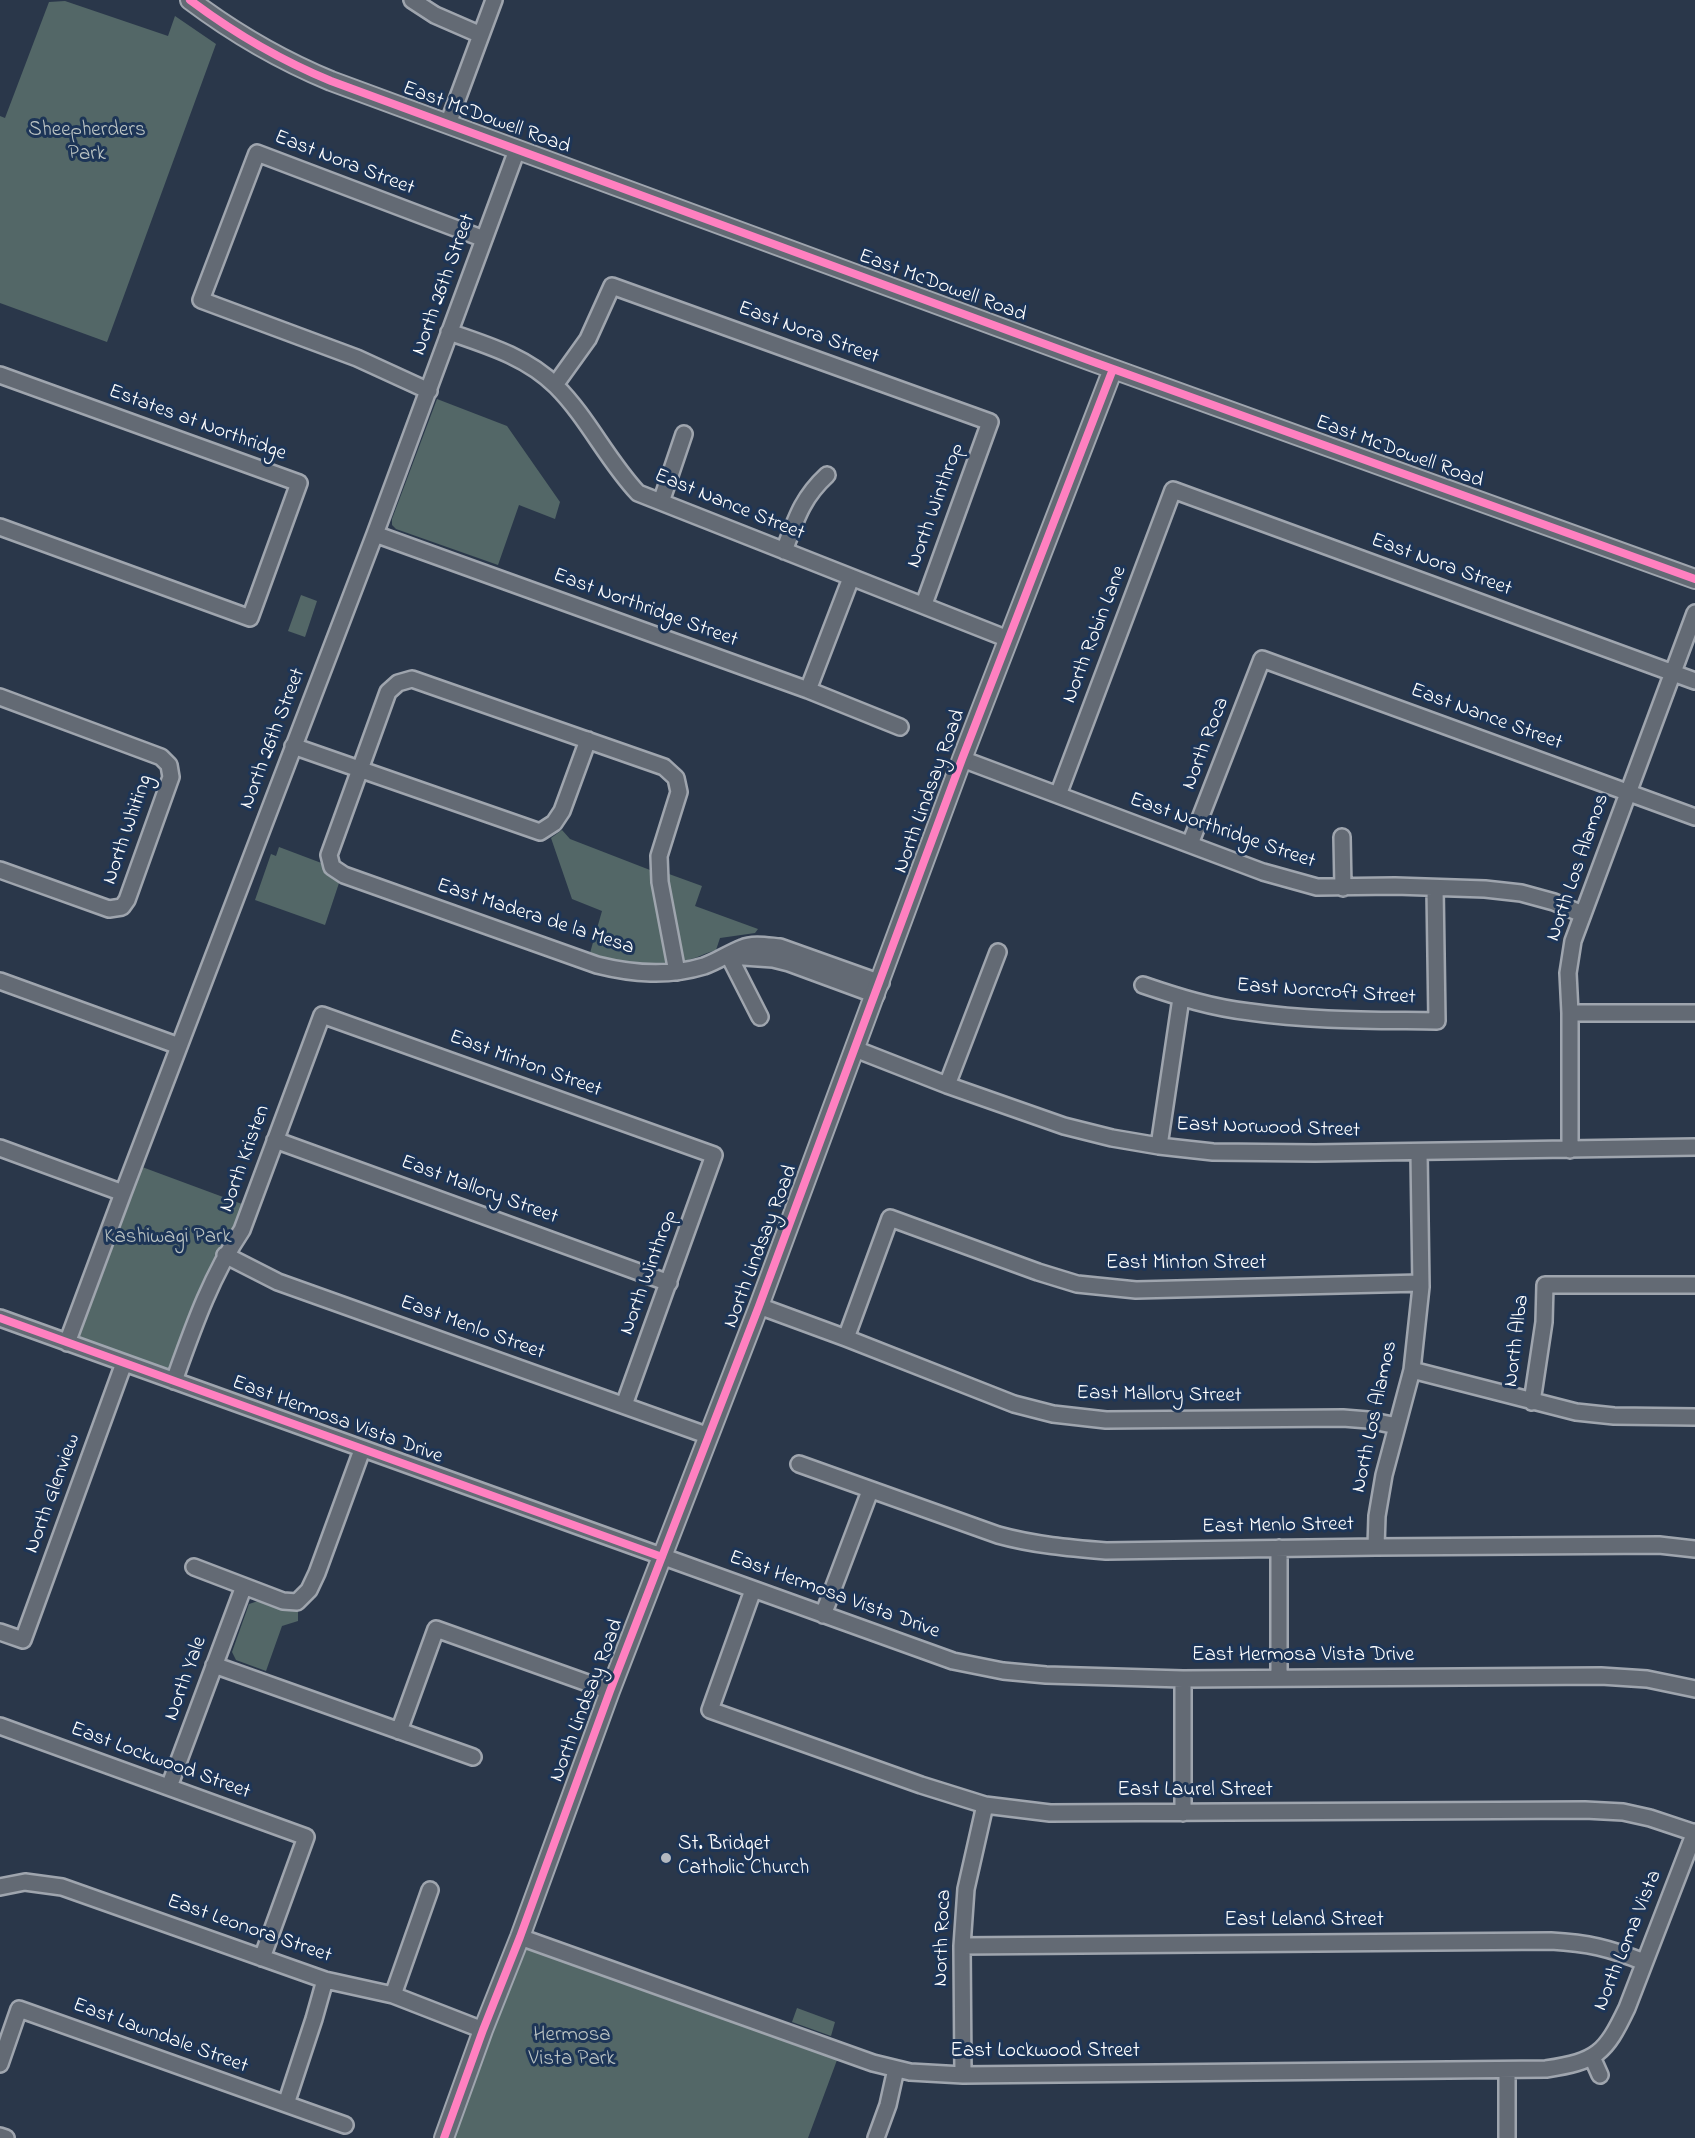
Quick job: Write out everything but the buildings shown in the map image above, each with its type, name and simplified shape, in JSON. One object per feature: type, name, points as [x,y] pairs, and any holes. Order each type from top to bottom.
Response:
[{"type":"main road","name":"East McDowell Road","points":[[190,0],[246,39],[300,69],[1113,369],[1695,579]]},
{"type":"main road","name":"North Lindsay Road","points":[[444,2138],[610,1691],[759,1306],[962,759],[1113,369]]},
{"type":"street","points":[[412,0],[435,15],[481,35]]},
{"type":"street","points":[[448,124],[494,0]]},
{"type":"street","name":"North 26th Street","points":[[67,1343],[429,391],[517,150]]},
{"type":"street","name":"East Nora Street","points":[[429,391],[357,358],[201,300],[257,153],[484,239]]},
{"type":"street","name":"East Nora Street","points":[[555,385],[588,339],[612,286],[990,422]]},
{"type":"street","name":"East Nance Street","points":[[449,332],[502,351],[529,365],[555,385],[578,412],[621,475],[638,493],[1008,639]]},
{"type":"street","name":"Estates at Northridge","points":[[0,375],[299,483],[250,618],[0,527]]},
{"type":"street","name":"North Winthrop","points":[[924,604],[990,422]]},
{"type":"street","points":[[661,502],[684,434]]},
{"type":"street","points":[[784,551],[799,512],[811,490],[828,475]]},
{"type":"street","name":"East Nora Street","points":[[1173,489],[1695,681]]},
{"type":"street","name":"North Robin Lane","points":[[1058,795],[1173,489]]},
{"type":"street","name":"East Northridge Street","points":[[375,534],[808,690],[900,727]]},
{"type":"street","points":[[808,690],[851,578]]},
{"type":"street","name":"North Los Alamos","points":[[1570,1150],[1568,973],[1573,941],[1695,613]]},
{"type":"street","name":"East Nance Street","points":[[1262,659],[1695,817]]},
{"type":"street","name":"North Roca","points":[[1190,844],[1262,659]]},
{"type":"street","points":[[361,770],[388,692],[398,683],[412,679],[664,767],[676,778],[680,792],[659,856],[660,882],[677,972]]},
{"type":"street","name":"North Whiting","points":[[0,697],[160,757],[169,765],[171,777],[127,900],[122,908],[109,909],[0,870]]},
{"type":"street","points":[[293,746],[540,832],[554,823],[562,811],[588,740]]},
{"type":"street","name":"East Northridge Street","points":[[962,759],[1288,880],[1317,887],[1395,886],[1485,889],[1521,893],[1554,902],[1582,914]]},
{"type":"street","name":"East Madera de la Mesa","points":[[361,770],[329,855],[332,867],[344,875],[597,965],[625,972],[650,975],[703,966],[729,956],[761,958],[789,963],[878,989]]},
{"type":"street","points":[[1342,837],[1343,888]]},
{"type":"street","name":"East Norcroft Street","points":[[1143,986],[1181,998],[1249,1012],[1325,1018],[1437,1021],[1435,888]]},
{"type":"street","points":[[947,1085],[998,952]]},
{"type":"street","points":[[729,956],[760,1017]]},
{"type":"street","points":[[0,981],[179,1046]]},
{"type":"street","points":[[1159,1146],[1181,998]]},
{"type":"street","points":[[1570,1013],[1695,1013]]},
{"type":"street","name":"North Kristen","points":[[174,1381],[198,1314],[225,1255],[242,1230],[322,1015]]},
{"type":"street","name":"East Minton Street","points":[[322,1015],[714,1155]]},
{"type":"street","name":"East Norwood Street","points":[[855,1049],[947,1085],[1064,1126],[1112,1138],[1159,1146],[1213,1152],[1419,1153],[1695,1147]]},
{"type":"street","name":"East Mallory Street","points":[[275,1140],[669,1282]]},
{"type":"street","points":[[0,1148],[123,1193]]},
{"type":"street","name":"North Los Alamos","points":[[1376,1547],[1377,1516],[1382,1485],[1412,1370],[1421,1283],[1419,1153]]},
{"type":"street","name":"North Winthrop","points":[[624,1405],[714,1155]]},
{"type":"street","name":"East Minton Street","points":[[846,1338],[890,1218],[1077,1284],[1136,1290],[1421,1283]]},
{"type":"street","name":"East Menlo Street","points":[[225,1255],[278,1282],[708,1436]]},
{"type":"street","name":"North Alba","points":[[1532,1402],[1544,1322],[1545,1285],[1695,1285]]},
{"type":"street","name":"East Mallory Street","points":[[759,1306],[1014,1404],[1053,1414],[1106,1420],[1343,1418],[1397,1426]]},
{"type":"street","name":"East Hermosa Vista Drive","points":[[0,1318],[953,1661],[1003,1671],[1046,1675],[1183,1678],[1601,1676],[1647,1679],[1695,1689]]},
{"type":"street","name":"North Glenview","points":[[0,1632],[23,1640],[124,1363]]},
{"type":"street","points":[[1412,1370],[1576,1412],[1614,1416],[1695,1417]]},
{"type":"street","points":[[194,1567],[283,1601],[297,1602],[309,1590],[317,1573],[362,1450]]},
{"type":"street","name":"East Menlo Street","points":[[799,1464],[998,1535],[1032,1543],[1106,1551],[1659,1545],[1695,1549]]},
{"type":"street","points":[[823,1615],[870,1491]]},
{"type":"street","points":[[1279,1548],[1279,1678]]},
{"type":"street","name":"North Yale","points":[[170,1787],[243,1586]]},
{"type":"street","name":"East Laurel Street","points":[[753,1590],[710,1710],[921,1785],[985,1805],[1050,1814],[1585,1810],[1623,1812],[1695,1832]]},
{"type":"street","points":[[399,1731],[436,1629],[610,1691]]},
{"type":"street","points":[[214,1665],[473,1757]]},
{"type":"street","points":[[1183,1678],[1183,1813]]},
{"type":"street","name":"East Lockwood Street","points":[[0,1726],[306,1837],[262,1958]]},
{"type":"street","name":"North Roca","points":[[963,2075],[962,1946],[966,1889],[985,1805]]},
{"type":"street","name":"North Loma Vista","points":[[1592,2057],[1605,2048],[1615,2032],[1695,1832]]},
{"type":"street","name":"East Leonora Street","points":[[0,1887],[25,1882],[62,1887],[325,1980],[393,1995],[483,2030]]},
{"type":"street","points":[[393,1995],[430,1890]]},
{"type":"street","name":"East Lockwood Street","points":[[520,1937],[873,2063],[910,2072],[963,2075],[1507,2070],[1546,2069],[1574,2064],[1592,2057]]},
{"type":"street","name":"East Leland Street","points":[[962,1946],[1551,1941],[1583,1943],[1611,1949],[1644,1962]]},
{"type":"street","points":[[286,2104],[315,2019],[325,1980]]},
{"type":"street","name":"East Lawndale Street","points":[[0,2064],[19,2009],[345,2125]]},
{"type":"street","points":[[1592,2057],[1600,2075]]},
{"type":"street","points":[[876,2138],[888,2105],[896,2069]]},
{"type":"street","points":[[1507,2070],[1507,2138]]},
{"type":"street","points":[[0,2136],[6,2138]]},
{"type":"green space","name":"Sheepherders Park","points":[[65,1],[168,36],[175,16],[216,44],[107,342],[0,303],[0,116],[5,118],[49,2]]},
{"type":"green space","points":[[437,399],[507,426],[560,502],[555,519],[519,505],[498,565],[396,529],[392,525],[392,519]]},
{"type":"green space","points":[[301,595],[317,601],[305,637],[288,631]]},
{"type":"green space","points":[[562,830],[570,839],[650,870],[702,886],[695,906],[758,929],[755,933],[720,938],[716,950],[672,963],[636,964],[590,953],[602,911],[572,899],[551,838]]},
{"type":"green space","points":[[279,847],[324,864],[329,875],[339,883],[325,925],[255,900],[271,854],[276,856]]},
{"type":"green space","name":"Kashiwagi Park","points":[[134,1164],[250,1207],[174,1381],[67,1343]]},
{"type":"green space","points":[[258,1601],[281,1609],[298,1608],[298,1621],[282,1626],[266,1671],[236,1660],[232,1652],[249,1604]]},
{"type":"green space","name":"Hermosa Vista Park","points":[[520,1937],[840,2052],[808,2138],[444,2138]]},
{"type":"green space","points":[[797,2008],[835,2022],[831,2036],[792,2022]]},
{"type":"cycle path","points":[[190,0],[223,24],[258,45],[331,81],[1091,361],[1695,579]]},
{"type":"cycle path","points":[[444,2138],[610,1691],[759,1306],[962,759],[1113,369]]},
{"type":"cycle path","points":[[0,1318],[662,1557]]},
{"type":"place","name":"St. Bridget Catholic Church","points":[[666,1858]]}]
